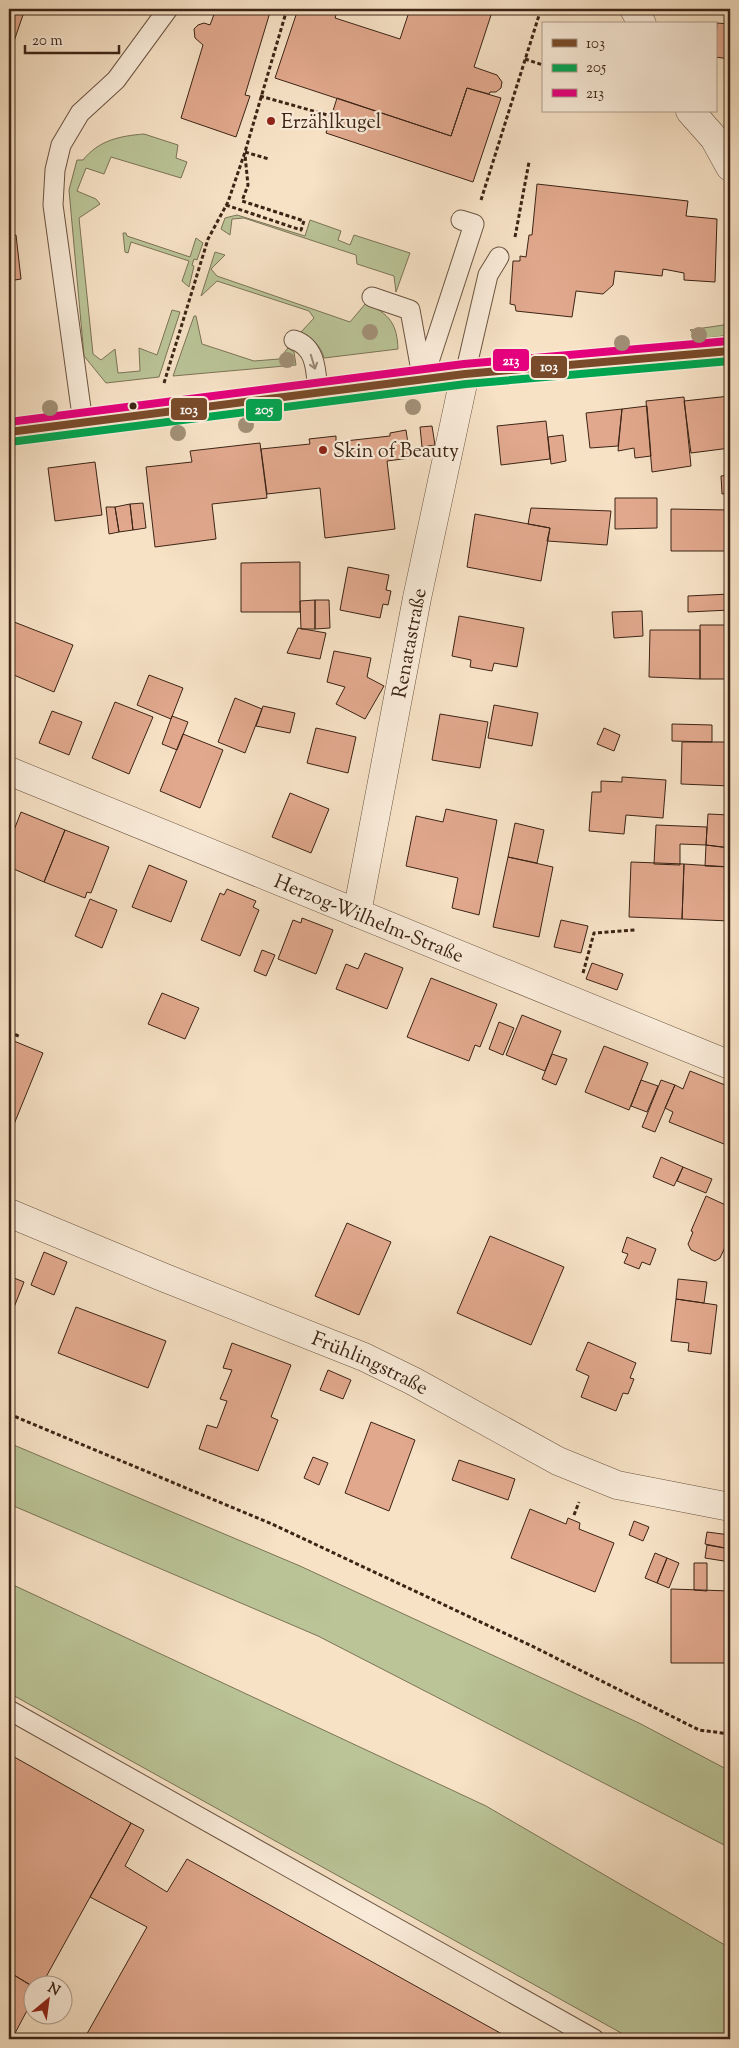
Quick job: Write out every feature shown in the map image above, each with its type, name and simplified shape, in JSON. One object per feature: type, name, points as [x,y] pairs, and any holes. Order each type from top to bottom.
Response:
[{"type":"street","points":[[634,9],[641,22]]},
{"type":"street","points":[[688,112],[714,138],[730,167]]},
{"type":"street","points":[[9,432],[465,374],[730,352]]},
{"type":"street","name":"Renatastraße","points":[[357,913],[416,598],[465,374]]},
{"type":"street","name":"Herzog-Wilhelm-Straße","points":[[9,771],[730,1065]]},
{"type":"street","name":"Frühlingstraße","points":[[9,1213],[160,1276],[364,1357],[413,1381],[558,1461],[617,1484],[730,1507]]},
{"type":"lane","points":[[83,423],[53,204],[55,170],[61,145],[80,114],[116,80],[168,9]]},
{"type":"lane","points":[[423,380],[467,222]]},
{"type":"lane","points":[[465,374],[488,274],[499,257]]},
{"type":"lane","points":[[372,296],[410,310],[423,380]]},
{"type":"lane","points":[[294,340],[302,342],[310,350],[316,366],[318,393]]},
{"type":"lane","points":[[9,1710],[587,2038]]},
{"type":"path","points":[[152,414],[164,384],[208,239],[226,206],[245,152],[287,9]]},
{"type":"path","points":[[467,222],[541,9]]},
{"type":"path","points":[[525,59],[542,65]]},
{"type":"path","points":[[260,96],[331,116]]},
{"type":"path","points":[[245,152],[269,159]]},
{"type":"path","points":[[226,206],[301,230],[304,221],[242,202],[248,185],[245,152]]},
{"type":"path","points":[[575,1002],[594,933],[635,930]]},
{"type":"path","points":[[9,1032],[21,1037]]},
{"type":"path","points":[[9,1414],[272,1524],[536,1648],[699,1730],[730,1734]]},
{"type":"green space","points":[[144,134],[178,145],[176,158],[187,162],[181,178],[111,157],[104,174],[86,168],[77,191],[96,199],[100,204],[79,218],[93,354],[101,360],[115,349],[118,373],[140,371],[139,348],[157,355],[172,310],[180,312],[159,377],[106,383],[84,356],[69,190],[77,160],[83,160],[89,153],[110,140]]},
{"type":"green space","points":[[237,215],[305,236],[310,220],[341,231],[338,240],[350,245],[354,235],[410,253],[396,292],[394,276],[357,264],[356,255],[244,218],[232,219],[230,235],[221,229],[225,218]]},
{"type":"green space","points":[[123,233],[190,257],[196,238],[203,243],[197,260],[194,259],[192,265],[194,266],[189,287],[182,281],[189,261],[131,242],[128,253],[125,252]]},
{"type":"green space","points":[[215,252],[225,255],[211,269],[217,276],[350,322],[366,303],[374,307],[381,311],[394,326],[398,349],[324,358],[316,343],[301,332],[314,318],[309,311],[217,281],[201,296]]},
{"type":"green space","points":[[194,316],[196,316],[202,344],[254,361],[279,359],[288,348],[294,352],[296,365],[173,376]]},
{"type":"green space","points":[[730,324],[730,335],[699,339],[690,330]]},
{"type":"green space","points":[[9,1443],[300,1566],[639,1723],[730,1771],[730,1848],[318,1636],[9,1504]]},
{"type":"green space","points":[[9,1583],[486,1806],[730,1948],[730,2039],[632,2039],[9,1693]]},
{"type":"building","points":[[9,9],[25,9],[10,53],[9,52]]},
{"type":"building","points":[[216,9],[271,9],[245,95],[250,96],[236,137],[181,118],[203,45],[195,38],[194,29],[204,23],[210,25]]},
{"type":"building","points":[[298,9],[338,9],[335,18],[400,39],[410,9],[493,9],[474,67],[497,75],[502,82],[501,88],[489,94],[467,88],[451,136],[275,78]]},
{"type":"building","points":[[717,23],[730,24],[730,59],[716,57]]},
{"type":"building","points":[[467,88],[501,98],[473,182],[326,133],[337,98],[451,136]]},
{"type":"building","points":[[537,184],[688,201],[686,216],[717,219],[715,282],[684,280],[684,273],[663,269],[662,276],[615,271],[613,285],[603,294],[576,291],[572,317],[516,311],[515,305],[510,304],[513,261],[520,261],[520,256],[526,257],[529,235],[532,235]]},
{"type":"building","points":[[16,235],[21,279],[9,281],[9,236]]},
{"type":"building","points":[[730,396],[730,448],[691,453],[684,401]]},
{"type":"building","points":[[684,397],[691,466],[652,472],[646,401]]},
{"type":"building","points":[[647,406],[651,456],[635,458],[634,448],[618,451],[622,409]]},
{"type":"building","points":[[622,409],[618,446],[590,448],[586,413]]},
{"type":"building","points":[[546,421],[550,459],[501,465],[497,426]]},
{"type":"building","points":[[432,426],[435,445],[422,447],[420,427]]},
{"type":"building","points":[[406,430],[410,458],[387,461],[395,529],[325,538],[320,488],[267,494],[261,449],[310,444],[309,439],[336,436],[336,442],[390,436],[390,433]]},
{"type":"building","points":[[563,435],[566,461],[551,464],[548,437]]},
{"type":"building","points":[[260,443],[267,498],[212,504],[216,539],[155,547],[146,467],[192,462],[190,451]]},
{"type":"building","points":[[95,462],[102,515],[55,521],[48,468]]},
{"type":"building","points":[[730,475],[730,493],[722,494],[721,476]]},
{"type":"building","points":[[615,498],[657,498],[657,528],[615,529]]},
{"type":"building","points":[[143,503],[146,528],[133,530],[130,504]]},
{"type":"building","points":[[130,504],[133,530],[119,532],[115,507]]},
{"type":"building","points":[[106,507],[115,507],[119,532],[109,534]]},
{"type":"building","points":[[531,508],[611,511],[607,545],[547,541],[550,528],[528,524]]},
{"type":"building","points":[[671,509],[730,510],[730,551],[671,551]]},
{"type":"building","points":[[475,514],[550,528],[541,581],[467,567]]},
{"type":"building","points":[[300,562],[300,612],[241,612],[241,563]]},
{"type":"building","points":[[348,567],[389,575],[386,590],[391,591],[388,605],[383,604],[380,618],[340,610]]},
{"type":"building","points":[[730,594],[730,610],[688,612],[688,596]]},
{"type":"building","points":[[315,600],[315,629],[301,629],[300,601]]},
{"type":"building","points":[[315,600],[329,600],[330,628],[315,629]]},
{"type":"building","points":[[642,611],[643,636],[614,638],[612,612]]},
{"type":"building","points":[[459,616],[524,628],[517,667],[494,663],[492,671],[470,667],[471,660],[452,656]]},
{"type":"building","points":[[9,620],[73,645],[54,692],[9,673]]},
{"type":"building","points":[[700,625],[730,625],[730,679],[700,679]]},
{"type":"building","points":[[298,628],[326,633],[320,659],[287,653]]},
{"type":"building","points":[[650,630],[700,630],[700,679],[649,677]]},
{"type":"building","points":[[334,651],[371,658],[367,677],[384,686],[365,719],[336,704],[345,687],[327,682]]},
{"type":"building","points":[[149,675],[183,688],[171,719],[137,705]]},
{"type":"building","points":[[235,698],[262,709],[245,753],[218,742]]},
{"type":"building","points":[[115,702],[153,717],[129,774],[92,758]]},
{"type":"building","points":[[494,705],[538,713],[532,746],[488,738]]},
{"type":"building","points":[[263,706],[295,713],[290,733],[256,726]]},
{"type":"building","points":[[52,711],[82,722],[69,755],[39,743]]},
{"type":"building","points":[[440,714],[488,722],[480,768],[432,760]]},
{"type":"building","points":[[172,716],[188,722],[177,750],[162,744]]},
{"type":"building","points":[[672,724],[712,725],[712,742],[672,741]]},
{"type":"building","points":[[316,728],[356,737],[348,773],[307,763]]},
{"type":"building","points":[[604,728],[620,735],[614,751],[597,744]]},
{"type":"building","points":[[183,734],[223,750],[200,808],[160,791]]},
{"type":"building","points":[[682,742],[730,742],[730,786],[681,784]]},
{"type":"building","points":[[622,777],[666,780],[663,818],[626,815],[624,834],[589,831],[592,792],[601,792],[601,781],[622,782]]},
{"type":"building","points":[[290,793],[329,809],[311,853],[272,837]]},
{"type":"building","points":[[446,809],[497,820],[479,915],[452,908],[458,878],[406,866],[416,816],[443,822]]},
{"type":"building","points":[[21,812],[65,830],[44,882],[9,867],[9,843]]},
{"type":"building","points":[[708,814],[730,815],[730,848],[706,845]]},
{"type":"building","points":[[515,823],[544,830],[537,863],[508,857]]},
{"type":"building","points":[[656,825],[707,827],[706,845],[680,844],[680,865],[654,864]]},
{"type":"building","points":[[65,830],[109,847],[91,893],[87,892],[85,898],[44,882]]},
{"type":"building","points":[[706,845],[730,848],[730,867],[705,866]]},
{"type":"building","points":[[508,857],[553,867],[539,937],[493,927]]},
{"type":"building","points":[[631,862],[684,864],[682,919],[629,917]]},
{"type":"building","points":[[684,864],[730,867],[730,921],[682,919]]},
{"type":"building","points":[[149,865],[187,881],[171,922],[132,907]]},
{"type":"building","points":[[227,889],[256,901],[253,907],[259,910],[240,956],[201,940],[220,893],[224,895]]},
{"type":"building","points":[[90,899],[117,910],[102,948],[75,936]]},
{"type":"building","points":[[302,918],[333,930],[316,974],[278,959],[293,920],[301,923]]},
{"type":"building","points":[[561,920],[588,926],[581,953],[554,947]]},
{"type":"building","points":[[262,950],[275,955],[266,976],[254,971]]},
{"type":"building","points":[[365,953],[403,968],[387,1009],[336,989],[346,964],[358,969]]},
{"type":"building","points":[[592,963],[623,974],[617,990],[586,979]]},
{"type":"building","points":[[431,978],[497,1004],[480,1047],[475,1045],[469,1061],[407,1037]]},
{"type":"building","points":[[162,993],[199,1008],[185,1039],[148,1024]]},
{"type":"building","points":[[522,1015],[561,1031],[545,1071],[506,1055]]},
{"type":"building","points":[[499,1022],[514,1028],[503,1055],[489,1049]]},
{"type":"building","points":[[9,1039],[43,1053],[10,1134],[9,1134]]},
{"type":"building","points":[[604,1046],[648,1063],[629,1110],[585,1092]]},
{"type":"building","points":[[552,1054],[567,1059],[556,1085],[542,1079]]},
{"type":"building","points":[[690,1071],[730,1087],[729,1146],[669,1122],[673,1112],[665,1108],[675,1085],[683,1089]]},
{"type":"building","points":[[641,1080],[658,1086],[647,1112],[631,1106]]},
{"type":"building","points":[[661,1080],[675,1085],[655,1132],[642,1127]]},
{"type":"building","points":[[661,1157],[683,1167],[674,1186],[653,1177]]},
{"type":"building","points":[[683,1167],[712,1179],[706,1193],[677,1181]]},
{"type":"building","points":[[706,1196],[730,1207],[730,1241],[720,1258],[715,1261],[691,1250],[688,1244],[693,1232],[691,1231]]},
{"type":"building","points":[[347,1223],[391,1242],[359,1315],[315,1296]]},
{"type":"building","points":[[490,1236],[564,1267],[531,1345],[457,1313]]},
{"type":"building","points":[[627,1237],[656,1249],[650,1265],[642,1262],[639,1269],[624,1263],[628,1254],[622,1252]]},
{"type":"building","points":[[44,1252],[67,1262],[54,1295],[31,1285]]},
{"type":"building","points":[[9,1276],[24,1282],[9,1320]]},
{"type":"building","points":[[678,1279],[707,1282],[704,1303],[676,1299]]},
{"type":"building","points":[[676,1299],[717,1305],[711,1354],[688,1351],[689,1343],[671,1341]]},
{"type":"building","points":[[76,1307],[166,1341],[148,1388],[58,1353]]},
{"type":"building","points":[[588,1342],[636,1363],[630,1378],[634,1379],[628,1394],[623,1393],[616,1411],[581,1397],[589,1376],[576,1370]]},
{"type":"building","points":[[232,1343],[291,1365],[271,1417],[278,1420],[258,1471],[199,1449],[207,1425],[217,1428],[227,1401],[220,1399],[232,1370],[223,1368]]},
{"type":"building","points":[[328,1370],[351,1380],[343,1399],[320,1390]]},
{"type":"building","points":[[371,1422],[415,1440],[389,1511],[345,1493]]},
{"type":"building","points":[[313,1457],[328,1463],[319,1485],[304,1478]]},
{"type":"building","points":[[459,1460],[515,1479],[508,1500],[452,1480]]},
{"type":"building","points":[[530,1509],[566,1524],[568,1518],[580,1523],[579,1529],[614,1543],[595,1592],[511,1558]]},
{"type":"building","points":[[634,1521],[649,1527],[643,1541],[629,1535]]},
{"type":"building","points":[[707,1532],[730,1535],[730,1549],[705,1544]]},
{"type":"building","points":[[707,1545],[730,1549],[730,1562],[705,1558]]},
{"type":"building","points":[[655,1553],[667,1558],[657,1583],[645,1578]]},
{"type":"building","points":[[667,1558],[679,1563],[669,1588],[657,1583]]},
{"type":"building","points":[[694,1563],[707,1563],[707,1591],[694,1590]]},
{"type":"building","points":[[671,1589],[730,1591],[729,1663],[671,1663]]},
{"type":"building","points":[[9,1754],[131,1823],[47,1976],[22,1976],[22,1980],[9,1972]]},
{"type":"building","points":[[131,1823],[144,1830],[125,1866],[167,1892],[187,1859],[511,2039],[84,2039],[147,1927],[90,1897]]},
{"type":"building","points":[[9,1972],[22,1980],[22,2020],[12,2039],[9,2039]]},
{"type":"transit line","name":"213","points":[[9,422],[464,364],[729,341]]},
{"type":"transit line","name":"103","points":[[9,432],[465,374],[730,351]]},
{"type":"transit line","name":"205","points":[[10,442],[466,384],[730,361]]},
{"type":"place","name":"Erzählkugel","points":[[271,121]]},
{"type":"place","name":"Skin of Beauty","points":[[323,450]]}]
